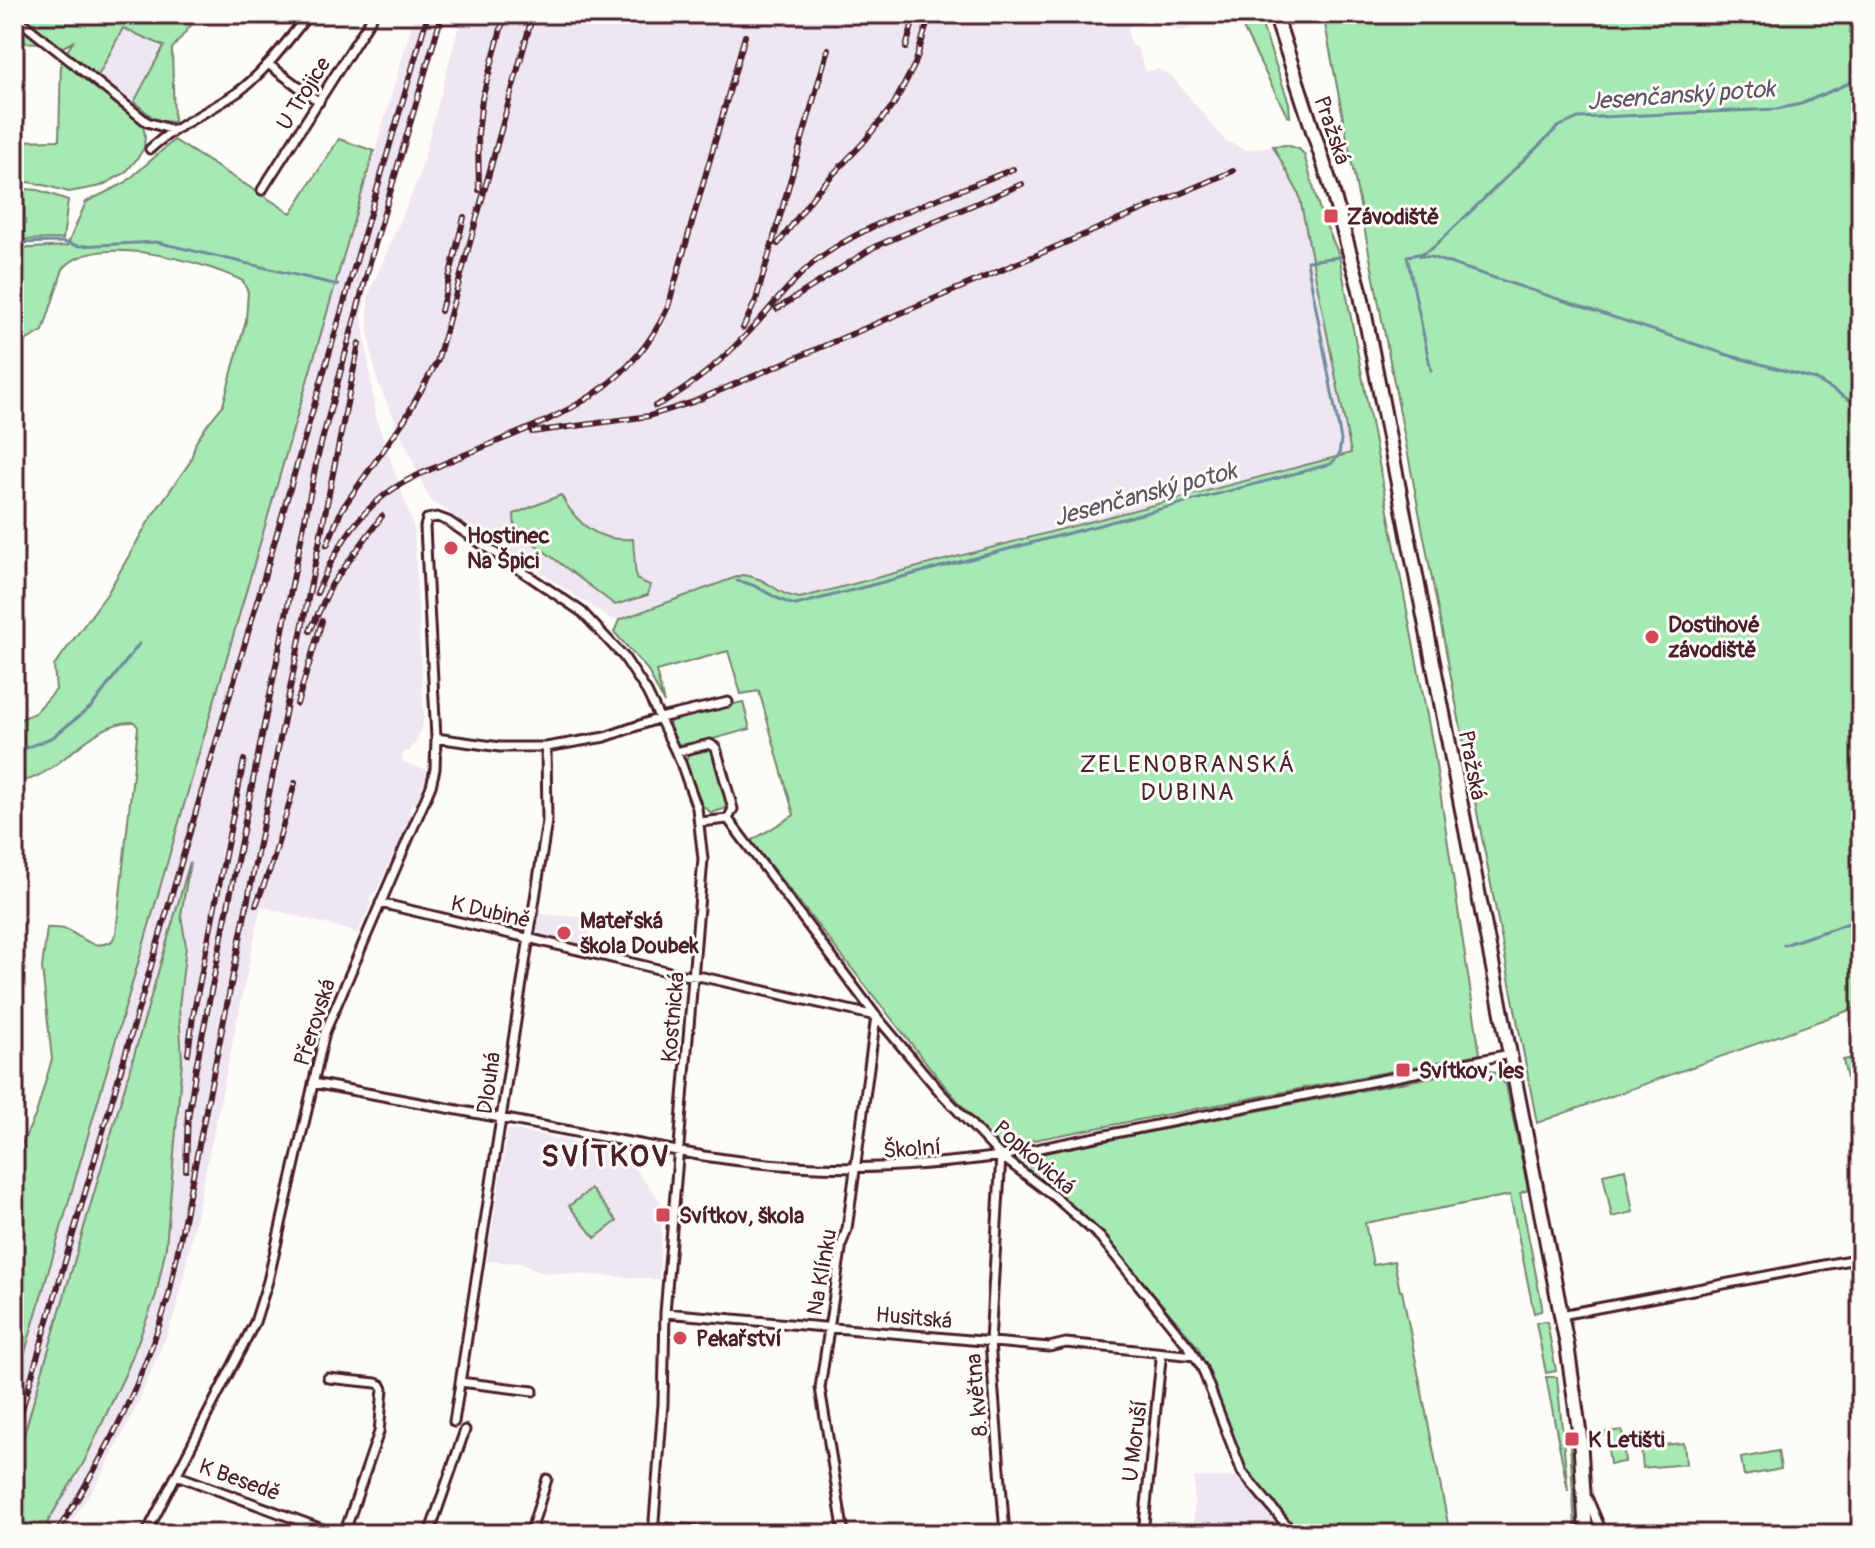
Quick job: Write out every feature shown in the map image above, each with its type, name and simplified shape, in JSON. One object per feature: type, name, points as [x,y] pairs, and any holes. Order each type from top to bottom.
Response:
[{"type":"main road","name":"Pražská","points":[[1275,14],[1357,274],[1561,1315],[1575,1395],[1586,1534]]},
{"type":"street","name":"U Trojice","points":[[150,149],[173,130],[240,90],[268,64],[309,14]]},
{"type":"street","name":"U Trojice","points":[[262,190],[374,14]]},
{"type":"street","points":[[14,16],[147,122],[173,130]]},
{"type":"street","points":[[268,64],[319,102]]},
{"type":"street","name":"Přerovská","points":[[146,1534],[246,1343],[259,1312],[328,1024],[431,786],[436,738],[425,527],[429,518],[440,518]]},
{"type":"street","name":"Kostnická","points":[[440,518],[582,612],[599,627],[638,677],[660,718],[693,793],[700,822],[703,859],[665,1313],[663,1404],[653,1530]]},
{"type":"street","points":[[436,738],[500,747],[546,747],[605,737],[660,718],[728,702]]},
{"type":"street","points":[[676,752],[710,744],[716,748],[733,809],[728,819],[700,822]]},
{"type":"street","name":"Dlouhá","points":[[454,1422],[547,821],[546,747]]},
{"type":"street","name":"Popkovická","points":[[728,819],[876,1016],[940,1092],[1001,1156],[1055,1197],[1100,1237],[1183,1339],[1195,1356],[1242,1472],[1294,1534]]},
{"type":"street","name":"K Dubině","points":[[380,903],[683,975],[876,1016]]},
{"type":"street","name":"Na Klínku","points":[[844,1534],[821,1394],[842,1243],[847,1232],[876,1016]]},
{"type":"street","name":"Školní","points":[[313,1083],[678,1151],[768,1165],[855,1169],[918,1166],[1001,1156],[1510,1054]]},
{"type":"street","name":"8. května","points":[[1001,1156],[990,1342],[1005,1534]]},
{"type":"street","points":[[1561,1315],[1861,1258]]},
{"type":"street","name":"Husitská","points":[[665,1313],[1049,1347],[1066,1343],[1195,1356]]},
{"type":"street","points":[[1172,1353],[1183,1339]]},
{"type":"street","name":"U Moruší","points":[[1143,1534],[1149,1465],[1154,1450],[1159,1354]]},
{"type":"street","points":[[328,1378],[376,1383],[383,1389],[379,1432],[344,1534]]},
{"type":"street","points":[[460,1382],[520,1385],[533,1391]]},
{"type":"street","points":[[429,1534],[465,1430]]},
{"type":"street","name":"K Besedě","points":[[176,1475],[336,1534]]},
{"type":"street","points":[[530,1534],[547,1479]]},
{"type":"street","points":[[1584,1481],[1603,1534]]},
{"type":"street","points":[[546,1489],[555,1492]]},
{"type":"street","points":[[653,1530],[740,1534]]},
{"type":"shaded area","points":[[415,14],[446,14],[369,277],[362,315],[376,418],[414,528],[424,719],[415,745],[412,745],[410,752],[404,751],[402,762],[427,770],[426,778],[416,804],[412,804],[409,812],[412,815],[376,892],[369,900],[371,903],[358,933],[261,906],[176,1312],[137,1405],[102,1475],[63,1534],[55,1534],[47,1523],[84,1462],[127,1370],[156,1295],[166,1247],[182,1061],[179,1007],[186,946],[181,915],[188,872],[14,1469],[14,1390]]},
{"type":"shaded area","points":[[462,14],[1223,14],[1224,19],[1179,31],[1138,16],[1129,20],[1133,23],[1127,30],[1132,47],[1136,46],[1146,72],[1158,69],[1172,76],[1225,141],[1246,150],[1273,146],[1299,194],[1351,453],[800,598],[786,596],[757,576],[742,575],[619,620],[611,619],[430,500],[377,380],[368,333],[368,296],[419,177]]},
{"type":"shaded area","points":[[123,28],[164,46],[134,102],[96,78]]},
{"type":"shaded area","name":"Mateřská škola Doubek","points":[[538,914],[593,918],[587,947],[540,936],[536,930]]},
{"type":"shaded area","points":[[508,1129],[621,1151],[663,1205],[659,1279],[539,1272],[521,1263],[487,1261]]},
{"type":"shaded area","points":[[1194,1477],[1242,1477],[1288,1530],[1288,1534],[1194,1534]]},
{"type":"green space","points":[[20,14],[200,14],[172,49],[174,122],[157,121],[134,102],[164,46],[123,28],[97,78],[110,100],[143,125],[144,148],[125,173],[101,186],[69,192],[14,180],[14,141],[59,140],[61,60],[73,42],[61,48]]},
{"type":"green space","points":[[1236,14],[1258,14],[1289,103],[1290,117],[1287,116]]},
{"type":"green space","name":"Dostihové závodiště","points":[[1323,14],[1861,14],[1861,1006],[1537,1123]]},
{"type":"green space","points":[[14,23],[39,43],[14,42]]},
{"type":"green space","points":[[339,139],[374,151],[14,1390],[14,1161],[36,1114],[52,1059],[42,968],[47,928],[65,929],[99,945],[112,941],[116,933],[138,727],[134,722],[107,728],[45,772],[31,779],[14,781],[14,722],[35,713],[56,690],[54,666],[107,594],[150,519],[190,462],[196,442],[223,405],[246,320],[248,292],[243,281],[178,259],[124,251],[99,252],[78,258],[63,269],[43,331],[27,340],[14,358],[14,249],[67,246],[86,202],[125,183],[174,140],[291,213]]},
{"type":"green space","points":[[1286,145],[1304,154],[1320,211],[1339,255],[1434,752],[1480,1054],[998,1147],[944,1085],[751,841],[794,815],[759,691],[741,694],[728,651],[656,671],[664,703],[647,669],[614,632],[619,620],[742,575],[759,579],[800,598],[1351,453],[1299,194],[1273,146]]},
{"type":"green space","points":[[14,188],[38,190],[68,200],[63,239],[14,240]]},
{"type":"green space","points":[[561,495],[574,515],[590,529],[609,538],[633,539],[636,579],[650,585],[648,595],[615,605],[515,529],[514,514]]},
{"type":"green space","points":[[743,702],[750,729],[687,746],[678,744],[669,727],[670,721],[675,718]]},
{"type":"green space","points":[[714,749],[728,800],[727,808],[711,813],[700,803],[685,764],[689,753]]},
{"type":"green space","points":[[190,862],[181,915],[186,946],[179,1007],[182,1061],[166,1247],[156,1295],[127,1370],[84,1462],[47,1523],[55,1534],[14,1534],[14,1469]]},
{"type":"green space","points":[[1861,1056],[1861,1102],[1852,1104],[1843,1060]]},
{"type":"green space","points":[[1478,1068],[1494,1072],[1506,1085],[1528,1190],[1520,1193],[1541,1311],[1534,1313],[1510,1195],[1365,1223],[1373,1265],[1394,1261],[1450,1534],[1297,1534],[1246,1477],[1198,1347],[1102,1233],[1011,1159]]},
{"type":"green space","points":[[1625,1169],[1633,1212],[1612,1217],[1603,1174]]},
{"type":"green space","points":[[591,1189],[617,1221],[595,1238],[569,1206]]},
{"type":"green space","points":[[1547,1322],[1556,1371],[1546,1373],[1536,1323]]},
{"type":"green space","points":[[1546,1377],[1557,1377],[1568,1491]]},
{"type":"green space","points":[[1622,1430],[1625,1462],[1610,1464],[1606,1432]]},
{"type":"green space","points":[[1572,1441],[1576,1455],[1580,1529],[1575,1528]]},
{"type":"green space","points":[[1684,1443],[1686,1464],[1643,1468],[1641,1447]]},
{"type":"green space","points":[[1778,1451],[1781,1469],[1744,1476],[1741,1458]]},
{"type":"waterway","name":"Jesenčanský potok","points":[[1431,370],[1407,256],[1424,253],[1434,247],[1558,127],[1578,118],[1777,109],[1801,104],[1861,78]]},
{"type":"waterway","name":"Jesenčanský potok","points":[[14,243],[63,242],[79,246],[156,242],[338,285]]},
{"type":"waterway","points":[[1420,256],[1431,257],[1728,355],[1815,379],[1861,407]]},
{"type":"waterway","name":"Jesenčanský potok","points":[[737,581],[796,605],[1331,464],[1339,455],[1341,440],[1307,261],[1340,257]]},
{"type":"waterway","points":[[14,753],[53,737],[92,706],[139,644]]},
{"type":"waterway","points":[[1784,945],[1861,919]]},
{"type":"railway","points":[[14,1437],[428,14]]},
{"type":"railway","points":[[188,1119],[317,459],[442,14]]},
{"type":"railway","points":[[479,190],[478,134],[482,99],[505,14]]},
{"type":"railway","points":[[327,545],[342,509],[405,419],[437,362],[533,14]]},
{"type":"railway","points":[[906,48],[915,14]]},
{"type":"railway","points":[[778,244],[818,190],[863,143],[894,104],[915,64],[930,14]]},
{"type":"railway","points":[[317,593],[335,554],[351,530],[389,492],[423,473],[576,405],[603,388],[628,366],[650,340],[668,307],[745,36]]},
{"type":"railway","points":[[743,328],[756,300],[828,49]]},
{"type":"railway","points":[[655,406],[692,384],[715,365],[804,271],[834,248],[882,222],[1013,169]]},
{"type":"railway","points":[[532,432],[649,416],[693,402],[1233,171]]},
{"type":"railway","points":[[777,309],[874,247],[1022,184]]},
{"type":"railway","points":[[441,311],[464,217]]},
{"type":"railway","points":[[60,1527],[123,1415],[148,1357],[169,1295],[359,343]]},
{"type":"railway","points":[[310,631],[332,584],[382,516]]},
{"type":"railway","points":[[297,704],[322,621]]},
{"type":"railway","points":[[188,1054],[244,760]]},
{"type":"railway","points":[[256,905],[272,864],[295,783]]},
{"type":"railway","points":[[186,1170],[188,1110]]},
{"type":"place","name":"Závodiště","points":[[1331,216]]},
{"type":"place","name":"Hostinec Na Špici","points":[[451,548]]},
{"type":"place","name":"Dostihové závodiště","points":[[1652,637]]},
{"type":"place","name":"Mateřská škola Doubek","points":[[564,933]]},
{"type":"place","name":"Svítkov, les","points":[[1403,1070]]},
{"type":"place","name":"Svítkov, škola","points":[[663,1215]]},
{"type":"place","name":"Pekařství","points":[[680,1338]]},
{"type":"place","name":"K Letišti","points":[[1572,1439]]},
{"type":"district","name":"ZELENOBRANSKÁ DUBINA","points":[[1188,778]]},
{"type":"district","name":"SVÍTKOV","points":[[606,1156]]}]
